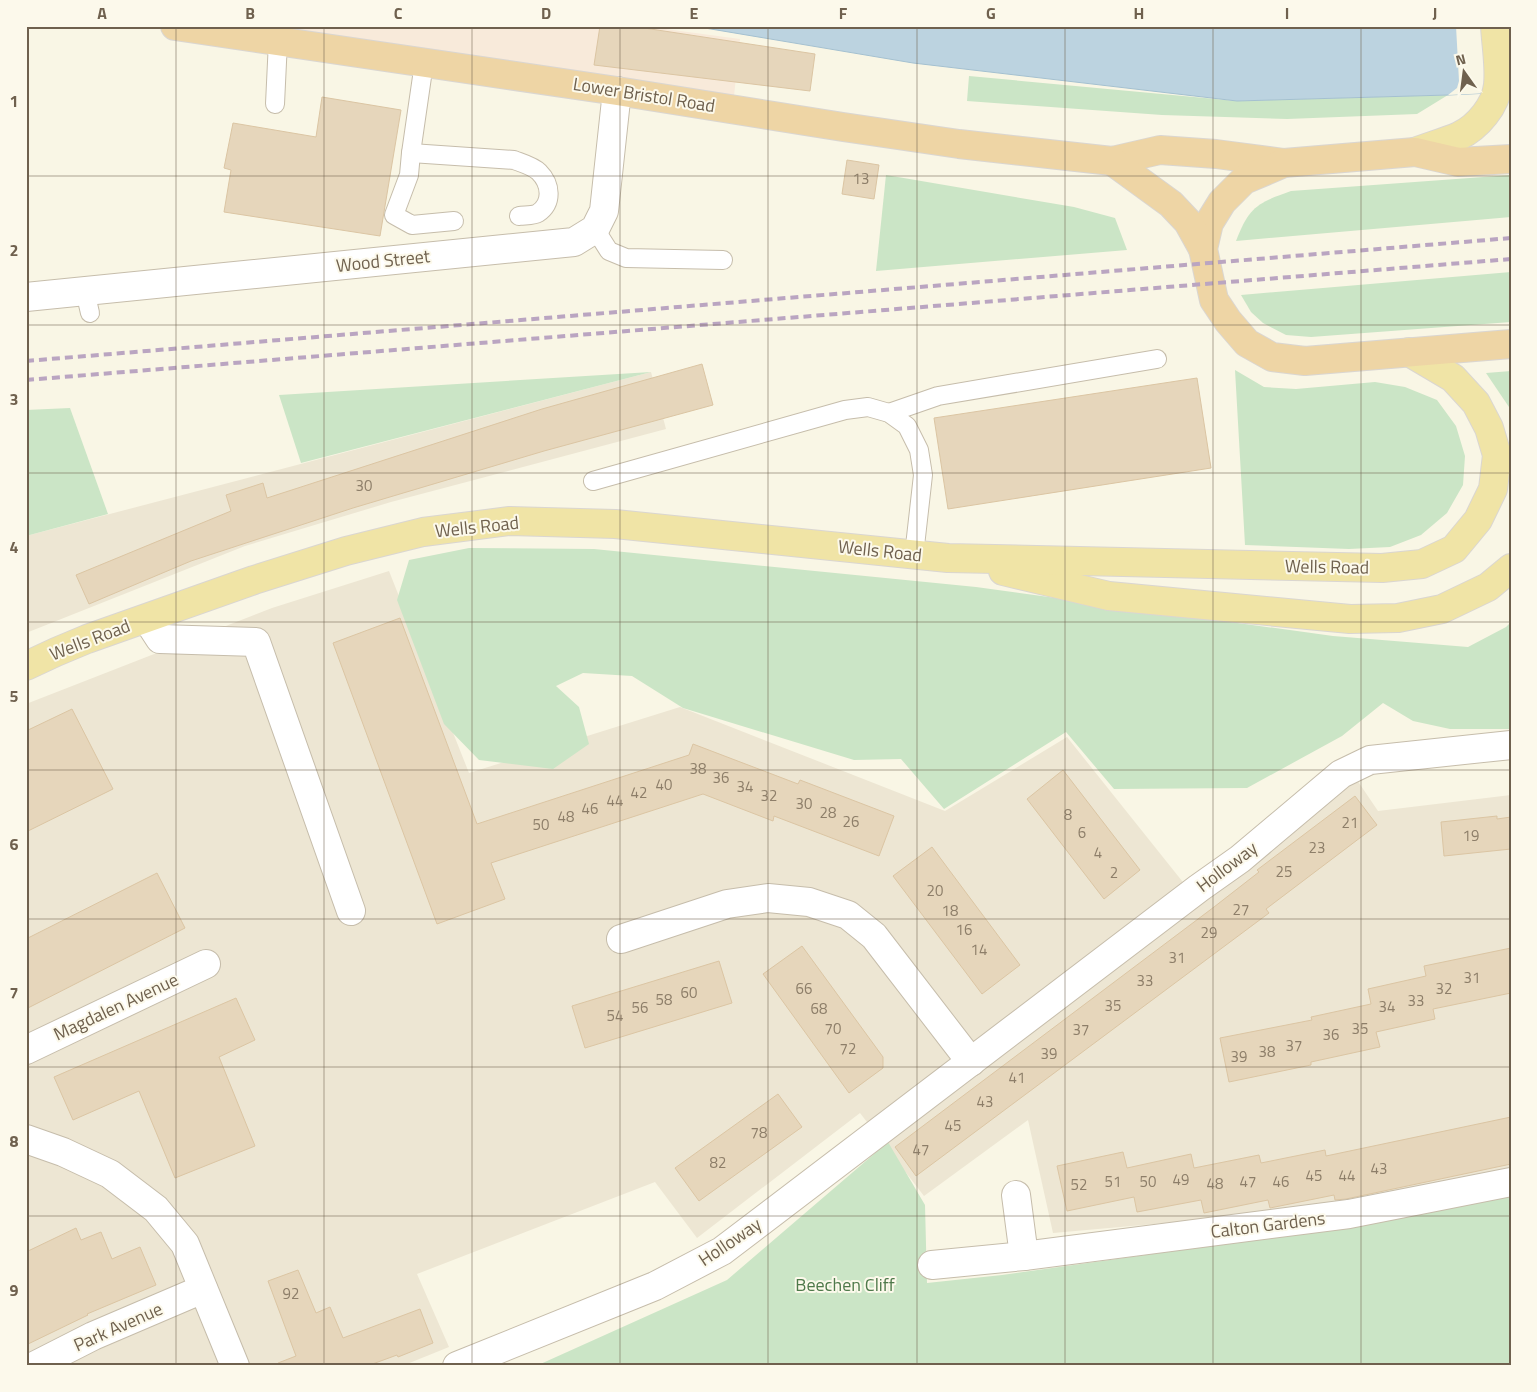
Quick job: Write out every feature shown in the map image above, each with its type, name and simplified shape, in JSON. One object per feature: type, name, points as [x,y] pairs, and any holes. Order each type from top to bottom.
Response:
[{"type":"highway","name":"Lower Bristol Road","points":[[175,26],[617,90],[843,128],[959,144],[1112,161],[1160,150],[1216,154],[1284,163]]},
{"type":"highway","points":[[1511,159],[1458,162],[1415,152],[1284,163],[1244,180],[1222,202],[1209,223],[1203,249],[1214,300],[1218,307],[1247,343],[1272,357],[1305,361],[1511,344]]},
{"type":"highway","name":"Lower Bristol Road","points":[[1112,161],[1171,204],[1188,222],[1203,249]]},
{"type":"main road","points":[[1415,152],[1460,135],[1478,123],[1490,107],[1497,93],[1499,74],[1495,26]]},
{"type":"main road","name":"Wells Road","points":[[26,666],[79,642],[254,580],[346,551],[424,532],[510,521],[615,524],[948,558],[1382,568],[1422,564],[1454,549],[1478,520],[1493,489],[1497,455],[1489,428],[1476,404],[1453,378],[1409,352]]},
{"type":"main road","name":"Wells Road","points":[[948,558],[1109,596],[1350,619],[1398,618],[1442,609],[1488,587],[1511,568]]},
{"type":"street","points":[[594,229],[604,211],[617,90]]},
{"type":"street","name":"Wood Street","points":[[26,297],[88,302],[574,242],[594,229]]},
{"type":"street","points":[[147,619],[160,639],[256,642],[351,911]]},
{"type":"street","name":"Holloway","points":[[457,1366],[655,1286],[722,1251],[1199,888],[1240,859],[1341,774],[1370,760],[1511,744]]},
{"type":"street","points":[[621,939],[728,904],[768,898],[809,902],[840,912],[848,915],[874,936],[971,1062]]},
{"type":"street","name":"Magdalen Avenue","points":[[26,1050],[206,964]]},
{"type":"street","points":[[26,1139],[63,1152],[110,1174],[156,1209],[185,1244],[235,1366]]},
{"type":"street","name":"Calton Gardens","points":[[932,1265],[1024,1256],[1349,1214],[1511,1182]]},
{"type":"street","points":[[1016,1195],[1024,1256]]},
{"type":"street","name":"Park Avenue","points":[[34,1366],[93,1336],[203,1289]]},
{"type":"lane","points":[[276,104],[278,41]]},
{"type":"lane","points":[[424,63],[409,175],[394,215],[412,225],[454,221]]},
{"type":"lane","points":[[411,153],[514,160],[528,165],[539,172],[547,183],[550,196],[547,205],[537,214],[518,216]]},
{"type":"lane","points":[[594,229],[609,250],[626,258],[722,260]]},
{"type":"lane","points":[[889,413],[938,396],[1157,359]]},
{"type":"lane","points":[[593,481],[845,410],[868,407],[889,413],[907,426],[919,450],[923,475],[914,554]]},
{"type":"shaded area","points":[[239,26],[643,26],[740,39],[734,96]]},
{"type":"shaded area","points":[[651,372],[666,429],[391,502],[245,546],[26,633],[26,536]]},
{"type":"shaded area","points":[[389,571],[469,773],[680,707],[945,811],[1067,737],[1198,901],[1357,780],[1378,811],[1511,795],[1511,1172],[1334,1208],[1053,1233],[1028,1120],[924,1196],[860,1113],[697,1238],[655,1182],[417,1274],[449,1347],[402,1366],[26,1366],[26,704],[272,608]]},
{"type":"green space","points":[[969,76],[1237,101],[1448,95],[1417,114],[1287,119],[1162,115],[967,101]]},
{"type":"green space","points":[[886,175],[1074,207],[1115,218],[1127,250],[876,271]]},
{"type":"green space","points":[[1511,175],[1511,217],[1236,241],[1250,213],[1262,203],[1291,191]]},
{"type":"green space","points":[[1511,272],[1511,322],[1311,337],[1286,335],[1263,323],[1251,312],[1241,295]]},
{"type":"green space","points":[[1235,370],[1264,387],[1296,389],[1375,382],[1405,387],[1437,400],[1456,426],[1465,456],[1463,485],[1447,513],[1421,535],[1390,547],[1349,549],[1245,545]]},
{"type":"green space","points":[[1511,371],[1511,410],[1486,373]]},
{"type":"green space","points":[[651,372],[301,463],[279,395]]},
{"type":"green space","points":[[70,408],[108,514],[26,536],[26,410]]},
{"type":"green space","points":[[469,548],[594,549],[976,587],[1333,636],[1468,647],[1506,627],[1511,622],[1511,729],[1450,729],[1413,721],[1383,703],[1342,736],[1247,788],[1114,789],[1066,732],[944,809],[901,759],[854,760],[683,708],[632,676],[583,673],[556,686],[579,707],[589,744],[553,769],[479,760],[444,724],[397,600],[409,560]]},
{"type":"green space","name":"Beechen Cliff","points":[[888,1142],[925,1205],[927,1283],[1002,1275],[1352,1226],[1511,1194],[1511,1366],[536,1366],[727,1280]]},
{"type":"water","points":[[693,26],[1511,26],[1511,92],[1237,101],[913,63]]},
{"type":"pier","points":[[1456,26],[1511,26],[1511,92],[1448,95],[1457,88],[1459,81]]},
{"type":"building","points":[[600,26],[631,26],[815,54],[810,91],[594,65]]},
{"type":"building","points":[[322,97],[401,110],[380,236],[224,212],[231,170],[224,168],[233,123],[316,137]]},
{"type":"building","points":[[847,160],[879,165],[874,199],[842,194]]},
{"type":"building","points":[[702,364],[713,405],[544,451],[353,508],[191,561],[89,604],[76,575],[231,511],[226,495],[263,483],[267,498],[542,409]]},
{"type":"building","points":[[1197,378],[1211,468],[948,509],[934,418]]},
{"type":"building","points":[[400,618],[477,824],[689,755],[693,744],[798,784],[800,780],[894,816],[879,856],[774,816],[773,821],[703,794],[491,863],[505,899],[437,924],[333,643]]},
{"type":"building","points":[[72,709],[113,789],[26,832],[26,731]]},
{"type":"building","points":[[1063,770],[1140,870],[1104,899],[1027,799]]},
{"type":"building","points":[[1355,796],[1377,825],[1266,909],[1269,913],[916,1176],[895,1147],[1214,907],[1259,872],[1257,870]]},
{"type":"building","points":[[1497,816],[1497,819],[1511,817],[1511,849],[1444,856],[1441,822]]},
{"type":"building","points":[[932,847],[1020,965],[982,994],[893,876]]},
{"type":"building","points":[[157,873],[185,928],[26,1009],[26,939]]},
{"type":"building","points":[[802,946],[883,1057],[883,1068],[849,1093],[763,974]]},
{"type":"building","points":[[1511,948],[1511,993],[1433,1009],[1435,1019],[1376,1032],[1380,1047],[1311,1062],[1311,1065],[1229,1082],[1220,1038],[1312,1020],[1311,1017],[1371,1004],[1368,989],[1426,976],[1424,966]]},
{"type":"building","points":[[719,961],[732,1003],[585,1048],[572,1006]]},
{"type":"building","points":[[236,998],[255,1040],[219,1057],[255,1146],[175,1178],[139,1091],[73,1120],[54,1077]]},
{"type":"building","points":[[778,1094],[802,1127],[699,1201],[675,1168]]},
{"type":"building","points":[[1511,1117],[1511,1164],[1346,1199],[1335,1200],[1334,1195],[1270,1208],[1268,1200],[1204,1213],[1201,1200],[1137,1212],[1134,1197],[1067,1211],[1057,1166],[1123,1152],[1127,1168],[1191,1154],[1194,1168],[1259,1155],[1261,1163],[1325,1150],[1326,1156]]},
{"type":"building","points":[[76,1228],[81,1240],[101,1232],[112,1259],[140,1247],[156,1285],[87,1314],[26,1345],[26,1252]]},
{"type":"building","points":[[298,1270],[316,1313],[330,1307],[343,1338],[420,1309],[433,1343],[398,1357],[397,1355],[367,1366],[278,1366],[278,1363],[296,1356],[268,1281]]},
{"type":"railway","points":[[26,361],[1511,238]]},
{"type":"railway","points":[[26,380],[1511,259]]}]
